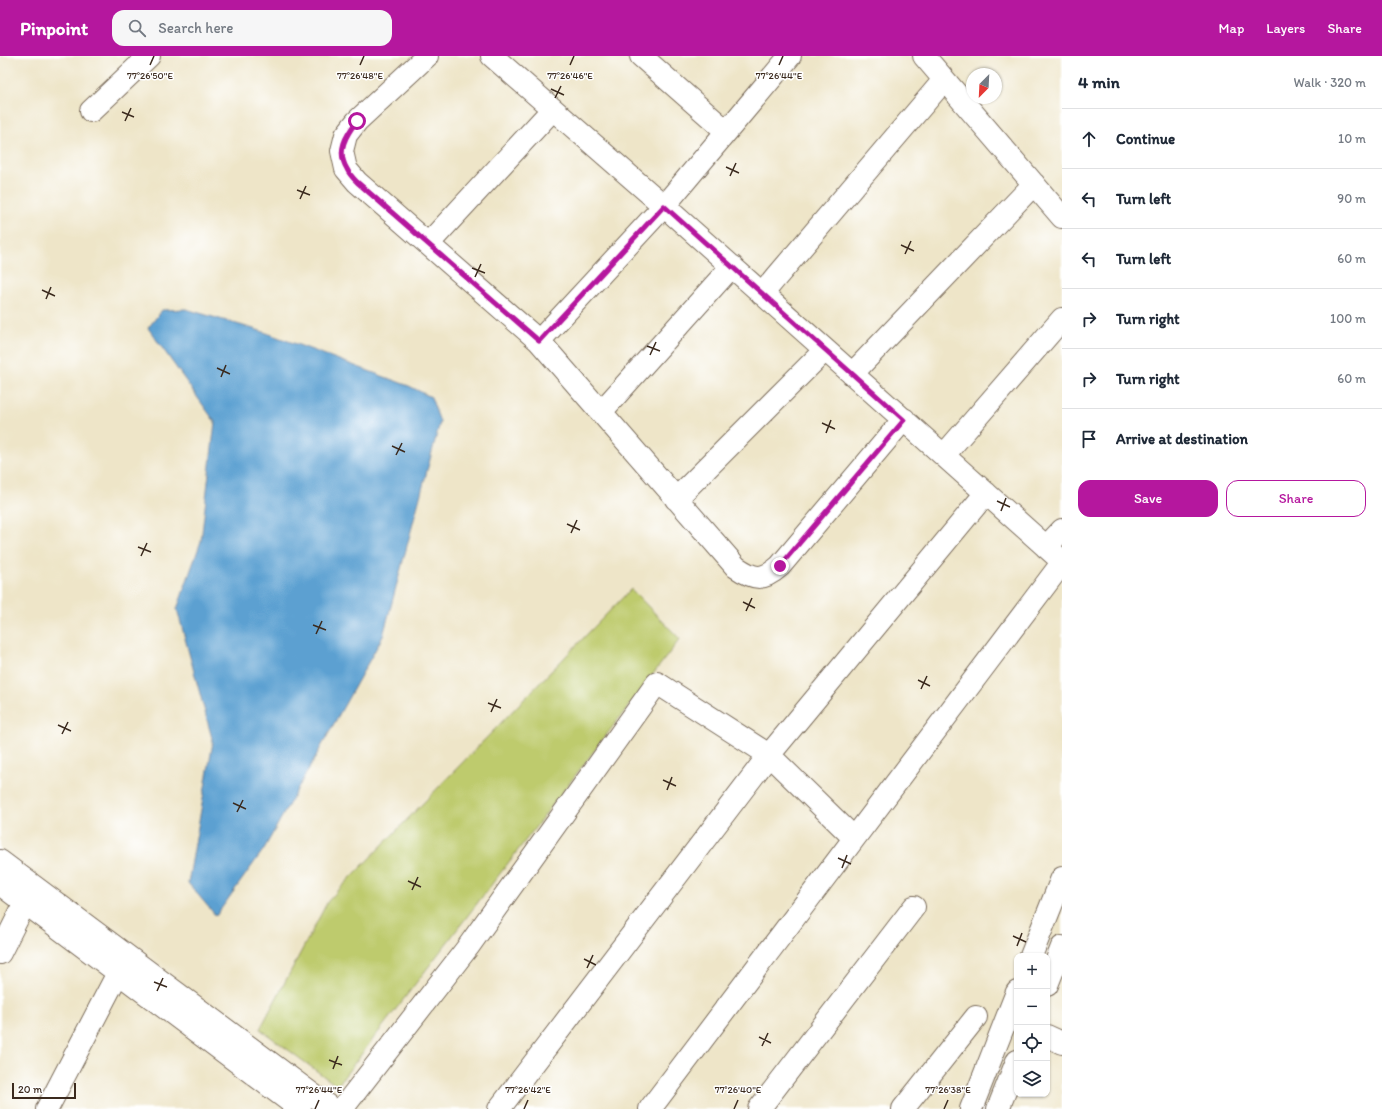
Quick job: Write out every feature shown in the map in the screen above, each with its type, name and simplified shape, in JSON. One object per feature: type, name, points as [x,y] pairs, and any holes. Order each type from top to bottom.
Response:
[{"type":"street","points":[[91,111],[149,56]]},
{"type":"street","points":[[427,56],[357,121],[346,135],[342,151],[346,169],[357,182],[539,341],[736,567],[747,575],[760,578],[771,575],[904,420]]},
{"type":"street","points":[[492,56],[732,266],[1057,557]]},
{"type":"street","points":[[641,56],[726,131]]},
{"type":"street","points":[[539,341],[664,206],[790,56]]},
{"type":"street","points":[[924,56],[1062,217]]},
{"type":"street","points":[[762,294],[944,80]]},
{"type":"street","points":[[428,244],[553,109]]},
{"type":"street","points":[[852,374],[1034,184]]},
{"type":"street","points":[[601,412],[732,266]]},
{"type":"street","points":[[944,455],[1062,319]]},
{"type":"street","points":[[676,499],[825,350]]},
{"type":"street","points":[[499,1109],[769,755],[986,493]]},
{"type":"street","points":[[650,1109],[854,838],[1057,557],[1062,530]]},
{"type":"street","points":[[342,1109],[468,948],[657,683],[769,755],[854,838]]},
{"type":"street","points":[[0,861],[332,1109]]},
{"type":"street","points":[[1032,953],[1062,878]]},
{"type":"street","points":[[0,884],[300,1109]]},
{"type":"street","points":[[0,953],[26,903]]},
{"type":"street","points":[[759,1109],[914,907]]},
{"type":"street","points":[[1050,977],[1062,947]]},
{"type":"street","points":[[47,1109],[118,973]]},
{"type":"street","points":[[971,1109],[1014,1000]]},
{"type":"street","points":[[903,1109],[976,1017]]},
{"type":"street","points":[[1050,1037],[1062,1043]]},
{"type":"street","points":[[998,1109],[1014,1069]]},
{"type":"green space","points":[[631,589],[680,639],[337,1086],[260,1029],[328,901]]},
{"type":"water","points":[[186,309],[264,332],[409,386],[431,397],[440,422],[383,636],[264,849],[216,916],[188,883],[213,742],[177,609],[201,541],[215,422],[148,328],[162,310]]},
{"type":"route","points":[[357,121],[346,135],[342,151],[346,169],[357,182],[539,341],[664,206],[904,420],[780,566]]}]
